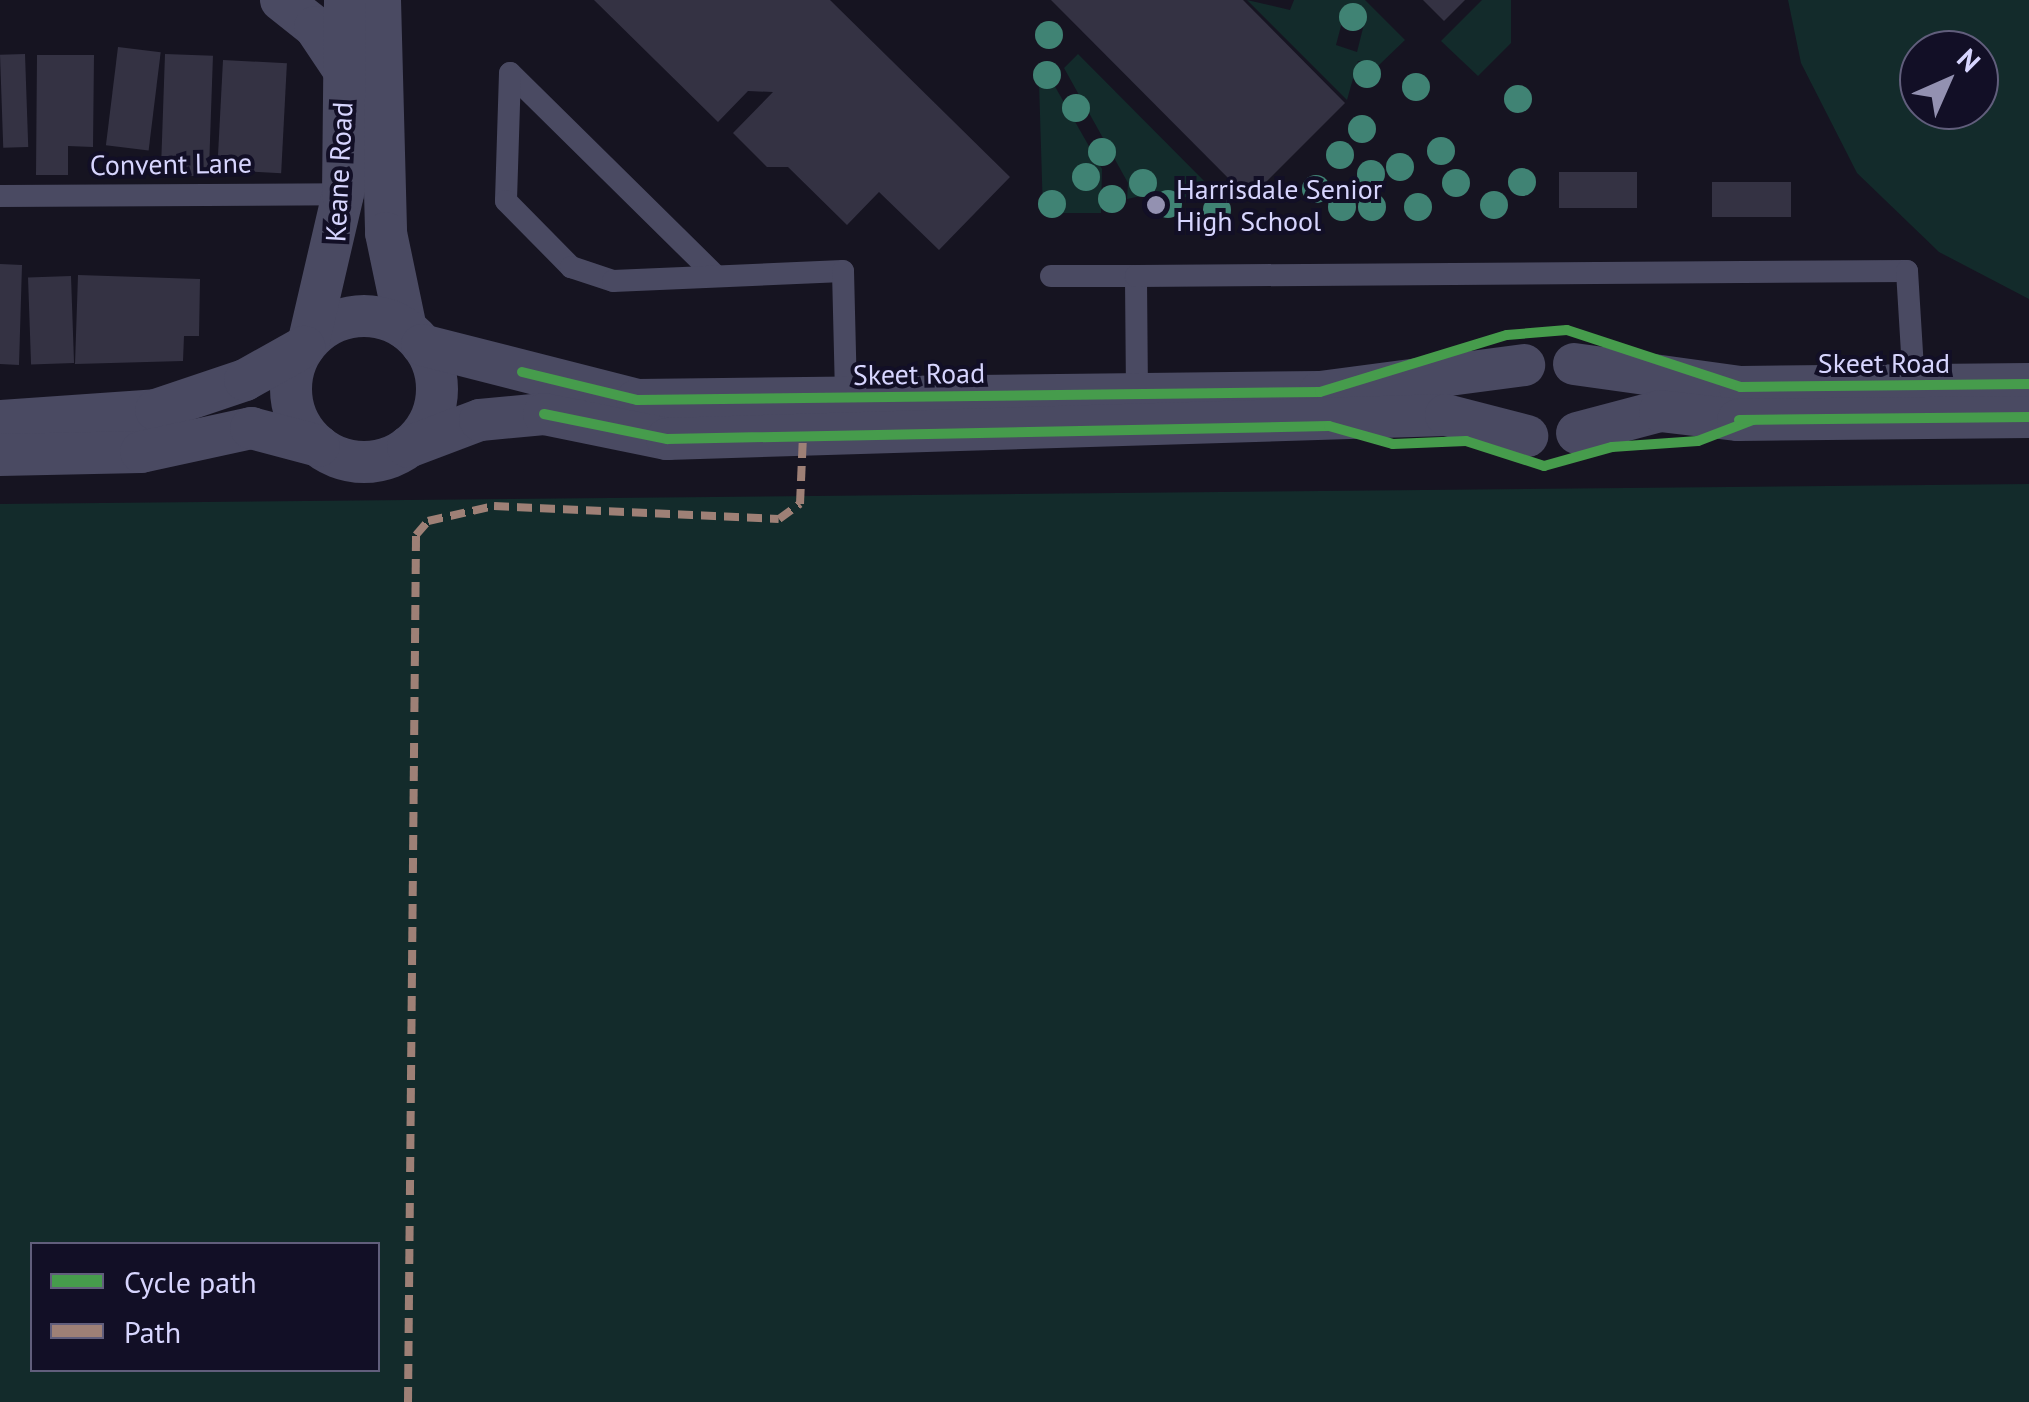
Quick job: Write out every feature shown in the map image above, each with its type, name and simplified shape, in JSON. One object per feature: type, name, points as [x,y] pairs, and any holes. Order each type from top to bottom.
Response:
[{"type":"street","points":[[281,0],[315,26],[343,69]]},
{"type":"street","name":"Keane Road","points":[[306,343],[343,194],[345,0]]},
{"type":"street","name":"Keane Road","points":[[380,0],[386,234],[414,337]]},
{"type":"street","points":[[0,421],[156,410],[245,380],[346,318],[414,337],[436,400],[408,447],[370,461],[252,428],[141,452],[0,456]]},
{"type":"street","name":"Skeet Road","points":[[414,337],[638,400],[1320,392],[1456,381],[1524,364]]},
{"type":"street","points":[[306,343],[294,407],[319,446]]},
{"type":"street","points":[[1554,356],[1574,364],[1593,398],[1576,434],[1552,443],[1527,436],[1506,402],[1524,364],[1554,356]]},
{"type":"street","name":"Skeet Road","points":[[1574,364],[1726,386],[2029,384]]},
{"type":"street","name":"Skeet Road","points":[[1576,434],[1660,411],[1738,420],[2029,417]]},
{"type":"street","name":"Skeet Road","points":[[408,447],[480,420],[544,414],[667,439],[1446,415],[1527,436]]},
{"type":"lane","points":[[716,276],[510,74],[506,201],[571,267],[613,280],[843,272],[846,398]]},
{"type":"lane","name":"Convent Lane","points":[[0,196],[343,194]]},
{"type":"lane","points":[[1051,276],[1907,271],[1914,386]]},
{"type":"lane","points":[[1136,276],[1138,394]]},
{"type":"green space","points":[[1247,0],[1290,10],[1294,0],[1365,0],[1405,40],[1378,66],[1358,61],[1347,100]],"holes":[[[1346,7],[1367,12],[1357,52],[1336,45]]]},
{"type":"green space","points":[[1482,0],[1511,0],[1511,43],[1478,76],[1441,41]]},
{"type":"green space","points":[[1788,0],[2029,0],[2029,299],[1939,252],[1857,173],[1801,63]]},
{"type":"green space","points":[[1078,54],[1229,206],[1160,192],[1127,199],[1128,183],[1064,68]]},
{"type":"green space","points":[[1039,82],[1053,83],[1102,169],[1101,213],[1043,213]]},
{"type":"green space","points":[[2029,484],[2029,1402],[0,1402],[0,504]]},
{"type":"building","points":[[594,0],[830,0],[1010,177],[939,250],[879,192],[847,225],[788,167],[767,167],[733,133],[773,92],[748,91],[718,122]]},
{"type":"building","points":[[1051,0],[1243,0],[1345,103],[1249,199]]},
{"type":"building","points":[[1423,0],[1465,0],[1444,21]]},
{"type":"building","points":[[118,47],[161,52],[149,151],[106,145]]},
{"type":"building","points":[[25,54],[28,147],[3,148],[0,55]]},
{"type":"building","points":[[165,54],[213,56],[209,177],[161,175]]},
{"type":"building","points":[[37,55],[94,55],[93,147],[68,146],[68,175],[36,175]]},
{"type":"building","points":[[223,60],[287,63],[281,173],[217,170]]},
{"type":"building","points":[[1559,172],[1637,172],[1637,208],[1559,208]]},
{"type":"building","points":[[1712,182],[1791,182],[1791,217],[1712,217]]},
{"type":"building","points":[[0,264],[22,265],[19,365],[0,364]]},
{"type":"building","points":[[78,275],[200,279],[199,336],[184,336],[183,361],[75,364]]},
{"type":"building","points":[[71,276],[74,363],[31,364],[28,278]]},
{"type":"marked path","points":[[408,1402],[416,535],[428,521],[494,506],[779,519],[800,504],[803,434]]},
{"type":"cycle path","points":[[522,372],[637,400],[1320,392],[1507,335],[1567,330],[1740,387],[2029,384]]},
{"type":"cycle path","points":[[544,414],[667,439],[1329,426],[1393,444],[1466,441],[1544,466],[1612,447],[1698,441],[1753,420]]},
{"type":"cycle path","points":[[1739,420],[2029,417]]},
{"type":"place","name":"Harrisdale Senior High School","points":[[1156,205]]}]
